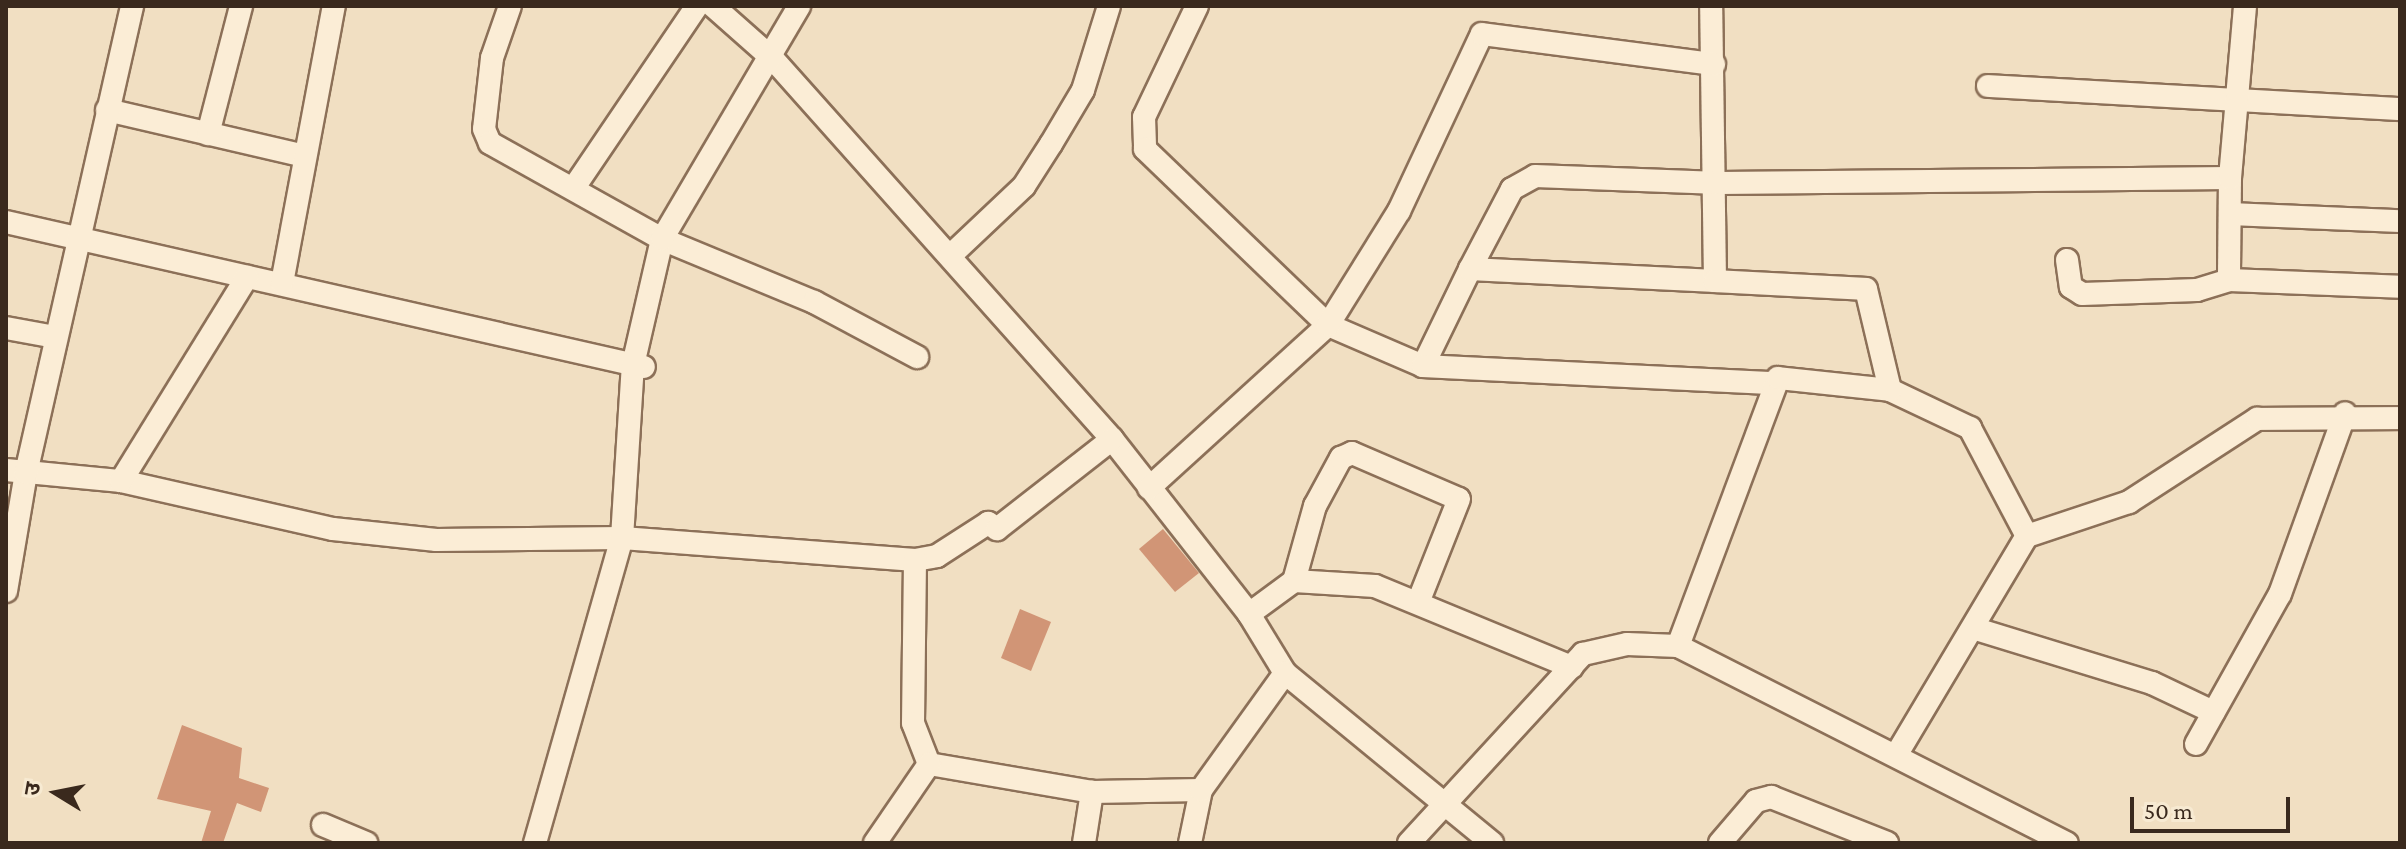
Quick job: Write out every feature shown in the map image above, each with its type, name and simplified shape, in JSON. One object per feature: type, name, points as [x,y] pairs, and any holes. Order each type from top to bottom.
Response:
[{"type":"street","points":[[6,591],[16,472],[55,337],[132,6]]},
{"type":"street","points":[[208,134],[241,6]]},
{"type":"street","points":[[282,283],[334,6]]},
{"type":"street","points":[[510,6],[492,58],[484,129],[490,143],[575,186],[662,239],[814,302],[917,357]]},
{"type":"street","points":[[575,186],[619,111],[697,6]]},
{"type":"street","points":[[713,6],[773,59],[1112,439],[1249,614],[1285,673],[1443,806],[1492,843]]},
{"type":"street","points":[[535,843],[622,538],[638,366],[662,239],[773,59],[799,6]]},
{"type":"street","points":[[950,256],[1024,186],[1051,144],[1083,90],[1109,6]]},
{"type":"street","points":[[1197,6],[1140,139],[1328,325],[1423,366],[1774,383]]},
{"type":"street","points":[[1711,6],[1719,183],[1715,281]]},
{"type":"street","points":[[2229,280],[2230,178],[2245,6]]},
{"type":"street","points":[[1149,488],[1328,325],[1399,211],[1482,34],[1714,64]]},
{"type":"street","points":[[1988,86],[2237,96],[2400,109]]},
{"type":"street","points":[[107,110],[304,156]]},
{"type":"street","points":[[1423,366],[1512,189],[1535,176],[1719,183],[2230,178]]},
{"type":"street","points":[[2230,214],[2400,221]]},
{"type":"street","points":[[6,222],[638,366]]},
{"type":"street","points":[[2067,260],[2071,287],[2082,294],[2197,290],[2229,280],[2400,287]]},
{"type":"street","points":[[1470,269],[1866,289],[1890,390]]},
{"type":"street","points":[[121,481],[247,277]]},
{"type":"street","points":[[6,328],[55,337]]},
{"type":"street","points":[[1678,646],[1774,383],[1783,376],[1890,390],[1970,428],[2027,536]]},
{"type":"street","points":[[1898,752],[1976,629],[2027,536],[2129,502],[2257,419],[2345,413],[2400,418]]},
{"type":"street","points":[[2196,744],[2280,594],[2345,413]]},
{"type":"street","points":[[16,472],[121,481],[333,529],[436,540],[622,538],[915,560],[937,556],[988,523],[997,529],[1112,439]]},
{"type":"street","points":[[1249,614],[1294,581],[1315,506],[1341,458],[1352,453],[1459,499],[1419,600]]},
{"type":"street","points":[[915,560],[913,723],[929,764]]},
{"type":"street","points":[[1294,581],[1375,586],[1419,600],[1572,667]]},
{"type":"street","points":[[1976,629],[2152,683],[2213,712]]},
{"type":"street","points":[[1409,843],[1572,667],[1610,646],[1678,646],[1898,752],[2067,843]]},
{"type":"street","points":[[1190,843],[1201,790],[1285,673]]},
{"type":"street","points":[[929,764],[1092,792],[1201,790]]},
{"type":"street","points":[[875,843],[929,764]]},
{"type":"street","points":[[1084,843],[1092,792]]},
{"type":"street","points":[[1720,843],[1756,801],[1771,797],[1887,843]]},
{"type":"street","points":[[323,825],[366,843]]},
{"type":"building","points":[[1163,529],[1199,573],[1175,592],[1139,549]]},
{"type":"building","points":[[1020,609],[1051,622],[1031,671],[1001,658]]},
{"type":"building","points":[[182,725],[242,748],[239,778],[269,788],[261,812],[237,803],[223,843],[201,843],[211,811],[157,799]]}]
